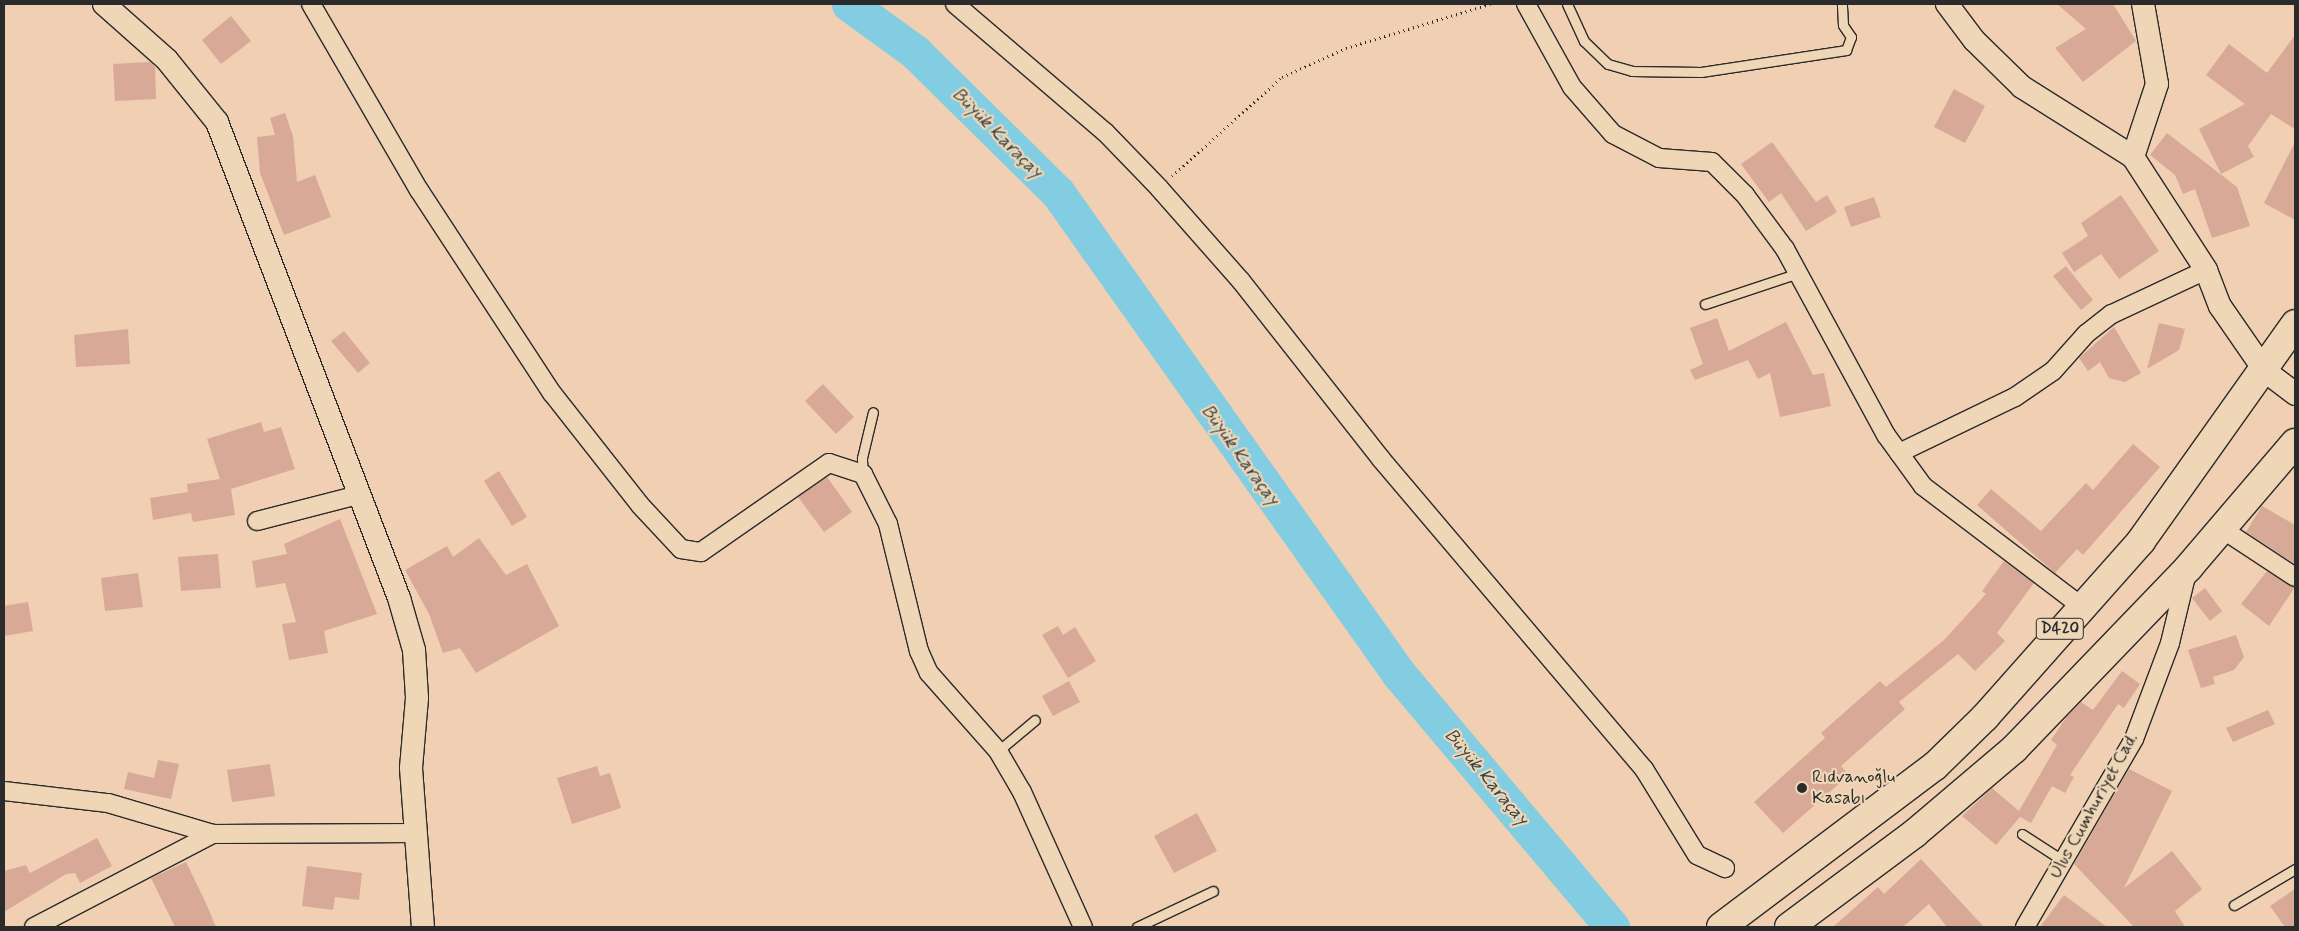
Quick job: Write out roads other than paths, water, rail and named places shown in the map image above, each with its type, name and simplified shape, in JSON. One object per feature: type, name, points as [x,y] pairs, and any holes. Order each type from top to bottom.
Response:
[{"type":"highway","name":"D420","points":[[1721,927],[1776,888],[1935,766],[1986,717],[2080,605],[2141,541],[2265,371],[2295,324]]},
{"type":"highway","name":"D420","points":[[1797,921],[1916,833],[2014,749],[2189,567],[2295,443]]},
{"type":"street","points":[[104,4],[167,60],[217,122],[358,495],[399,598],[414,650],[417,698],[412,768],[423,927]]},
{"type":"street","points":[[312,4],[418,190],[552,392],[640,505],[681,549],[701,552],[829,463],[863,474],[888,524],[919,651],[930,673],[998,751],[1022,792],[1083,927]]},
{"type":"street","points":[[955,4],[1105,132],[1159,188],[1241,281],[1381,459],[1644,769],[1697,855],[1725,868]]},
{"type":"street","points":[[1526,4],[1572,87],[1613,134],[1659,158],[1712,162],[1769,225],[1798,273],[1898,453],[1923,486],[2080,605]]},
{"type":"street","points":[[1947,4],[1974,40],[2022,87],[2133,157],[2206,270],[2220,306],[2265,371],[2295,394]]},
{"type":"street","points":[[2133,157],[2157,84],[2143,4]]},
{"type":"street","points":[[1898,453],[2015,396],[2053,371],[2086,334],[2112,314],[2206,270]]},
{"type":"street","points":[[257,520],[358,495]]},
{"type":"street","points":[[2222,529],[2295,577]]},
{"type":"street","name":"Ulus Cumhuriyet Cad.","points":[[2025,927],[2062,860],[2134,739],[2170,643],[2189,567]]},
{"type":"street","points":[[4,791],[108,803],[213,834],[417,833]]},
{"type":"street","points":[[34,927],[213,834]]},
{"type":"lane","points":[[1567,4],[1584,41],[1608,64],[1632,71],[1701,72],[1846,50],[1851,37],[1842,26],[1842,4]]},
{"type":"lane","points":[[1705,304],[1798,273]]},
{"type":"lane","points":[[863,474],[862,458],[874,412]]},
{"type":"lane","points":[[998,751],[1035,720]]},
{"type":"lane","points":[[2022,834],[2062,860]]},
{"type":"lane","points":[[2234,905],[2295,869]]},
{"type":"lane","points":[[1137,927],[1213,891]]},
{"type":"waterway","name":"Büyük Karaçay","points":[[849,4],[915,52],[1058,193],[1399,674],[1612,927]]},
{"type":"place","name":"Rıdvanoğlu Kasabı","points":[[1802,788]]}]
